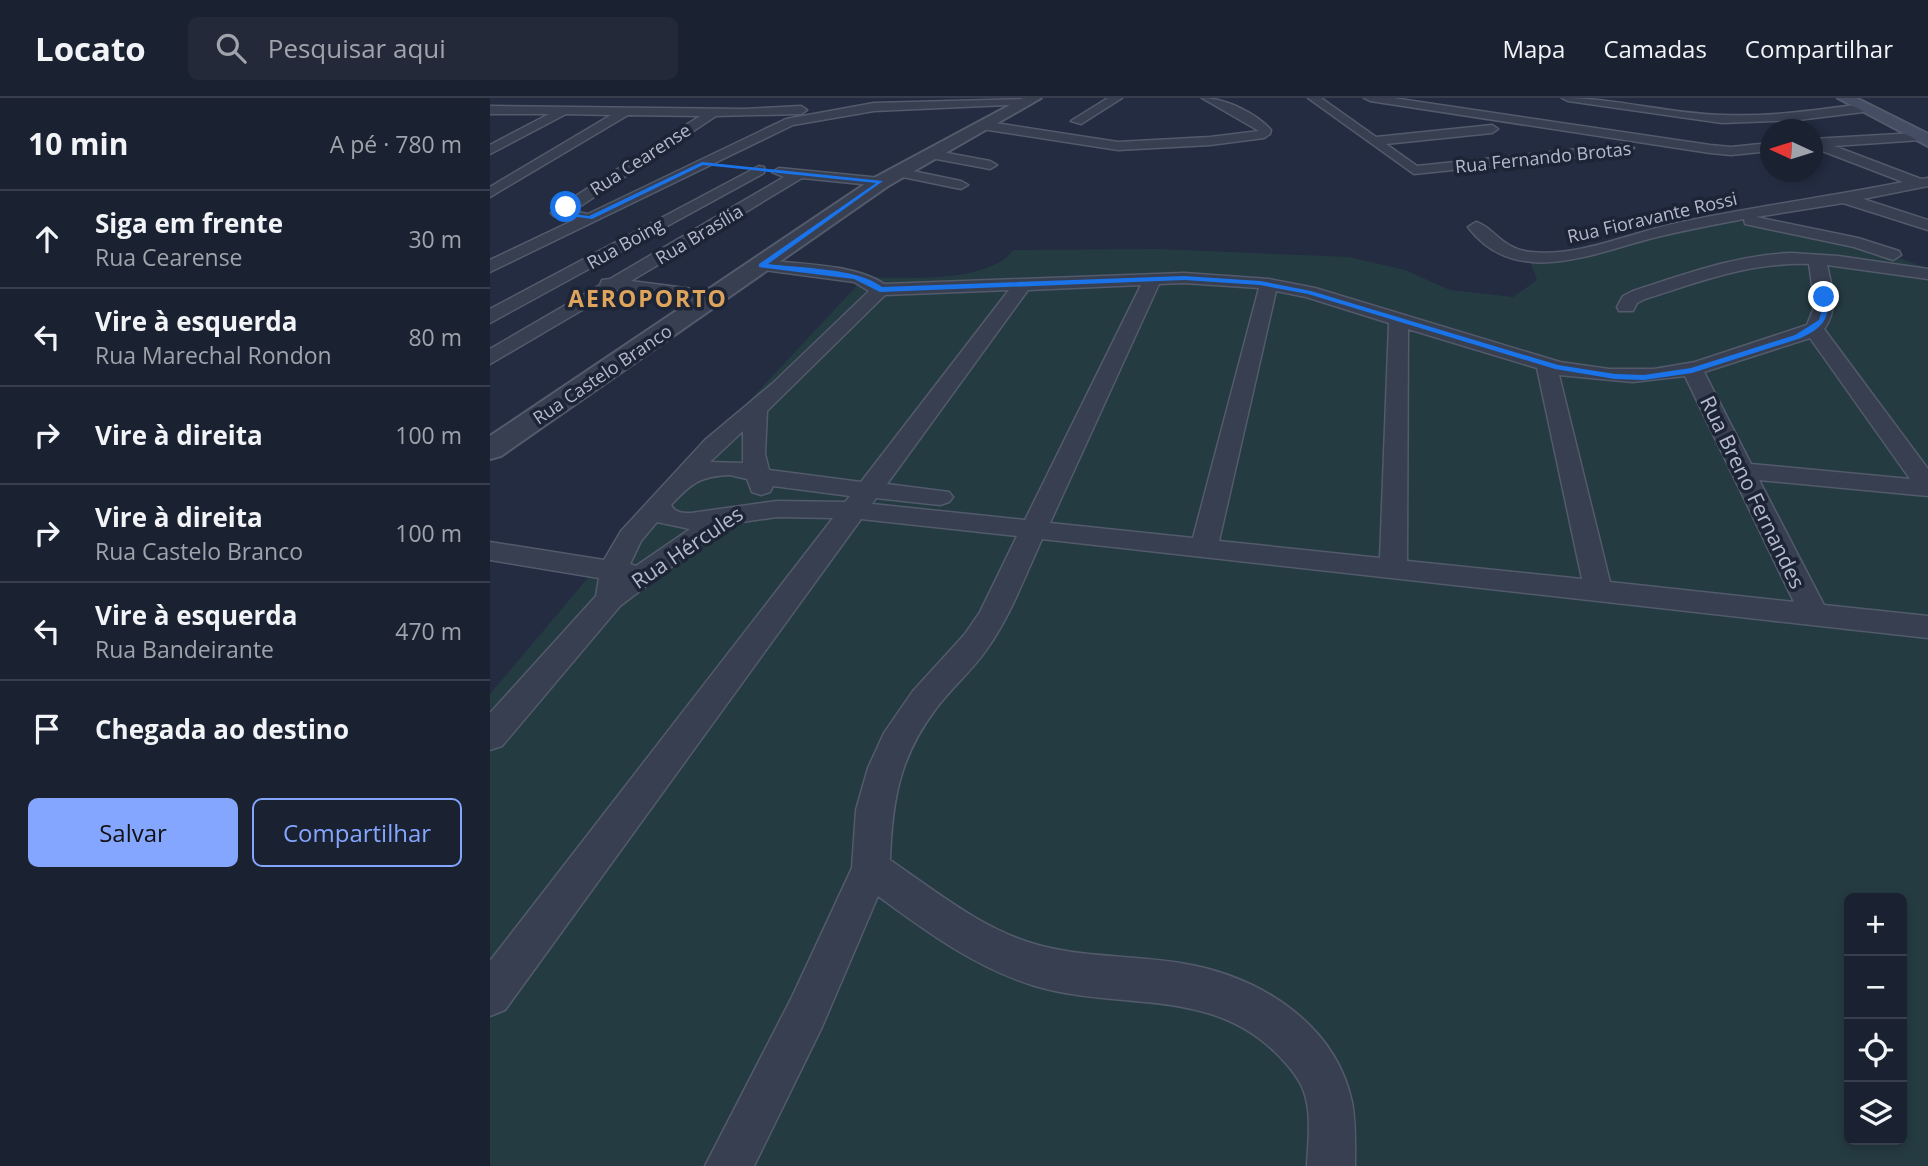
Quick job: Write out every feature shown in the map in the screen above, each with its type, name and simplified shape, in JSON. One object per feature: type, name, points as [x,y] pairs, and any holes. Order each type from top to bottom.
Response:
[{"type":"main road","points":[[1845,98],[1922,139]]},
{"type":"street","points":[[490,102],[499,98]]},
{"type":"street","points":[[550,110],[576,98]]},
{"type":"street","points":[[1077,121],[1116,98]]},
{"type":"street","points":[[981,134],[1118,146],[1210,141],[1264,134],[1265,130],[1256,122],[1208,98]]},
{"type":"street","points":[[1314,98],[1374,141],[1536,124]]},
{"type":"street","name":"Rua Fernando Brotas","points":[[1370,98],[1731,151],[1760,148]]},
{"type":"street","points":[[1568,98],[1722,119],[1798,116],[1863,108]]},
{"type":"street","points":[[1462,113],[1477,103],[1477,99]]},
{"type":"street","points":[[490,110],[714,112],[859,108],[924,101],[1027,106]]},
{"type":"street","points":[[962,102],[1027,106]]},
{"type":"street","points":[[1786,102],[1795,106],[1798,116]]},
{"type":"street","name":"Rua Castelo Branco","points":[[490,450],[889,177],[956,140],[981,134],[1027,106]]},
{"type":"street","points":[[1681,114],[1707,106]]},
{"type":"street","points":[[490,267],[790,122],[859,108]]},
{"type":"street","points":[[490,150],[565,111]]},
{"type":"street","points":[[490,193],[625,112]]},
{"type":"street","name":"Rua Cearense","points":[[590,218],[559,213],[714,112]]},
{"type":"street","points":[[1064,119],[1101,125]]},
{"type":"street","points":[[1823,143],[1922,139]]},
{"type":"street","name":"Rua Fernando Brotas","points":[[1374,141],[1413,170],[1672,143]]},
{"type":"street","points":[[1823,147],[1923,182]]},
{"type":"street","points":[[931,154],[990,165]]},
{"type":"street","points":[[702,163],[799,174],[889,177],[961,185]]},
{"type":"street","name":"Rua Boing","points":[[490,317],[759,170]]},
{"type":"street","name":"Rua Brasília","points":[[490,358],[799,174]]},
{"type":"street","name":"Rua Fioravante Rossi","points":[[1476,227],[1492,245],[1502,250],[1548,258],[1592,253],[1641,236],[1723,218],[1923,182]]},
{"type":"street","points":[[1843,198],[1928,225]]},
{"type":"street","points":[[1723,218],[1803,230],[1928,267]]},
{"type":"street","points":[[762,265],[855,277],[880,289],[1210,278],[1269,284],[1309,292],[1546,364],[1615,377],[1644,377],[1692,370],[1814,329],[1822,321],[1826,309],[1817,260]]},
{"type":"street","points":[[1626,307],[1629,300],[1639,295],[1746,262],[1817,260],[1928,274]]},
{"type":"street","points":[[560,278],[716,297]]},
{"type":"street","points":[[729,1166],[807,1012],[871,869],[874,810],[885,768],[901,733],[924,700],[976,642],[993,615],[1152,279]]},
{"type":"street","points":[[1206,537],[1269,284]]},
{"type":"street","points":[[490,995],[1022,285]]},
{"type":"street","name":"Rua Hércules","points":[[621,582],[630,537],[658,504],[713,445],[781,388],[880,289]]},
{"type":"street","points":[[1393,558],[1399,320]]},
{"type":"street","points":[[1814,329],[1928,487]]},
{"type":"street","points":[[1546,364],[1595,581]]},
{"type":"street","name":"Rua Breno Fernandes","points":[[1692,370],[1809,605]]},
{"type":"street","points":[[756,409],[753,454],[760,475]]},
{"type":"street","points":[[685,477],[722,467],[739,467],[760,475],[862,500],[1809,605],[1928,627]]},
{"type":"street","points":[[1744,471],[1928,487]]},
{"type":"street","name":"Rua Hércules","points":[[497,719],[621,582],[737,513],[758,496],[761,488],[760,475]]},
{"type":"street","points":[[658,504],[660,511],[667,517],[691,522],[737,513],[862,500]]},
{"type":"street","points":[[490,551],[621,582]]},
{"type":"street","points":[[1809,605],[1928,609]]},
{"type":"street","points":[[871,869],[965,932],[1009,956],[1061,972],[1180,984],[1219,992],[1250,1007],[1279,1027],[1305,1051],[1324,1083],[1332,1130],[1331,1166]]},
{"type":"shaded area","points":[[1732,221],[1807,231],[1928,268],[1928,1166],[490,1166],[490,694],[624,535],[865,277],[922,278],[965,274],[1001,261],[1013,250],[1158,249],[1349,257],[1405,270],[1450,290],[1513,297],[1537,280],[1528,256]]},
{"type":"district","name":"AEROPORTO","points":[[648,298]]},
{"type":"route","points":[[566,207],[559,214],[590,218],[702,163],[881,182],[762,265],[855,277],[880,289],[1184,278],[1260,283],[1309,292],[1557,368],[1615,377],[1670,375],[1798,337],[1814,329],[1822,321],[1826,309],[1824,297]]}]
